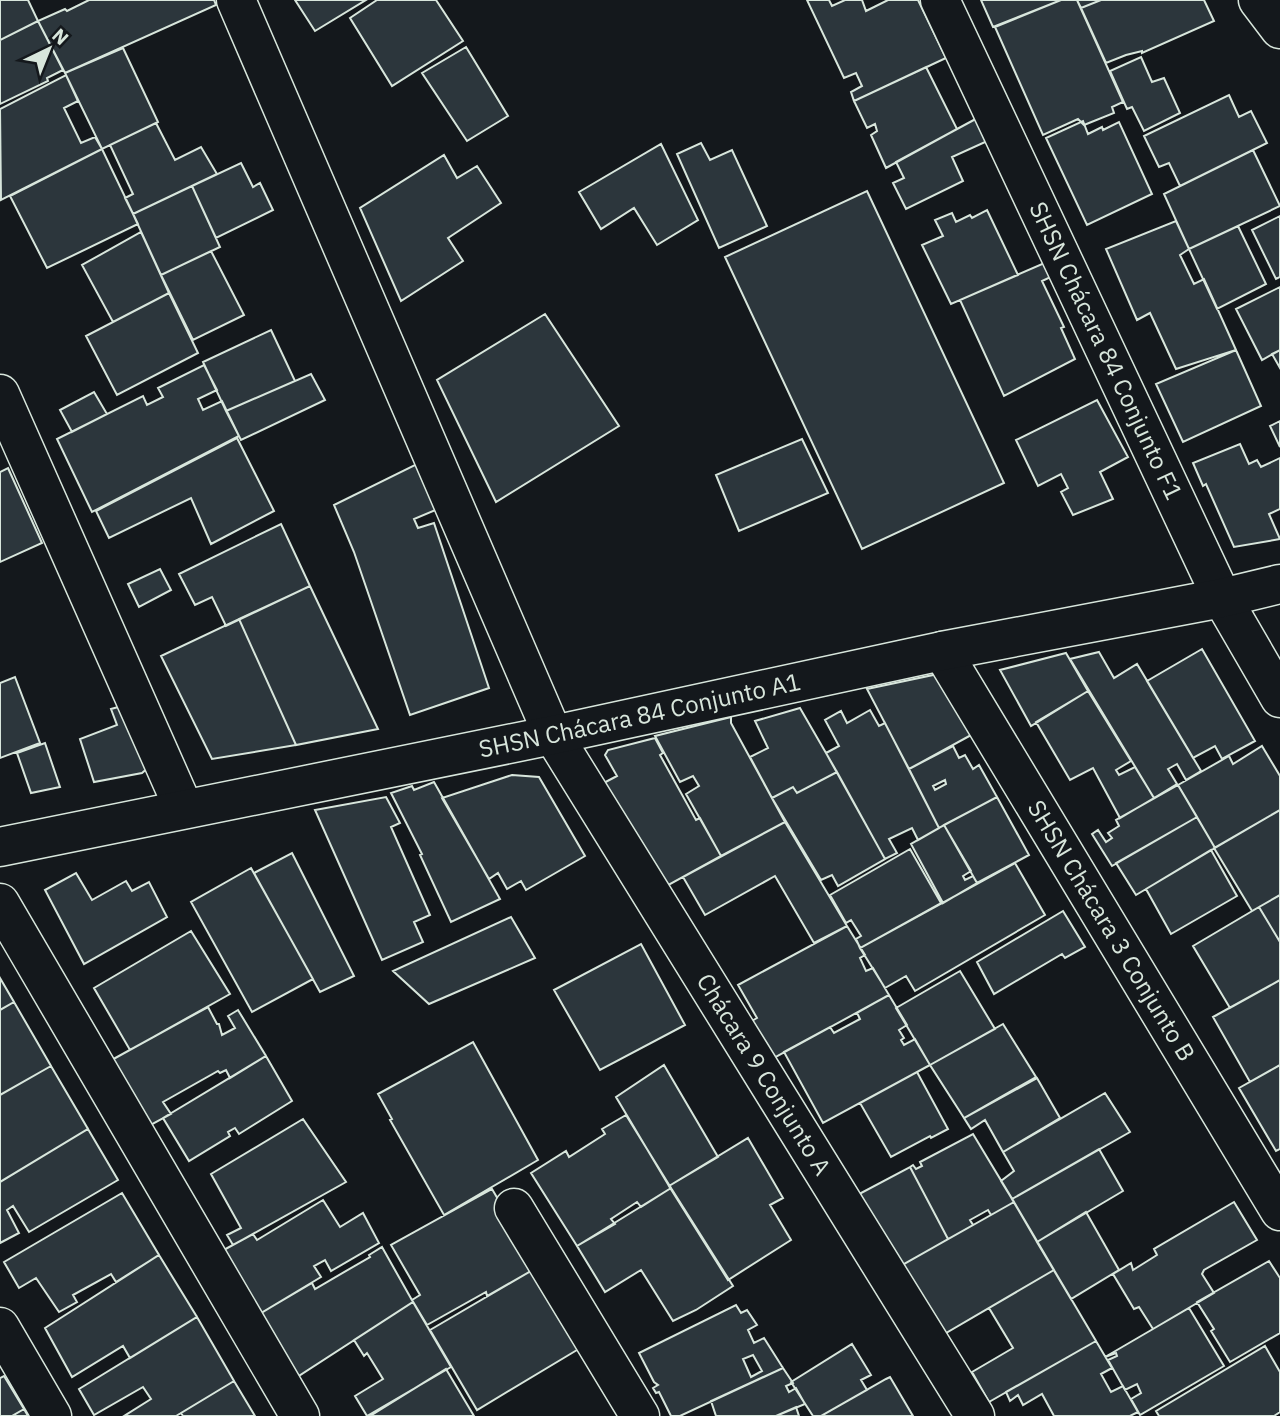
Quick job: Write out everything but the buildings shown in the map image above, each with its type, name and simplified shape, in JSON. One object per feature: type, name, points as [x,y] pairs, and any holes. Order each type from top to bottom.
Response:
[{"type":"street","name":"Chácara 9 Conjunto A","points":[[236,0],[553,735],[975,1416]]},
{"type":"street","name":"SHSN Chácara 84 Conjunto F1","points":[[940,0],[1222,598],[1280,698]]},
{"type":"street","points":[[1258,0],[1280,29]]},
{"type":"street","points":[[0,394],[184,809]]},
{"type":"street","name":"SHSN Chácara 84 Conjunto A1","points":[[0,847],[553,735],[942,651],[1222,598],[1280,584]]},
{"type":"street","name":"SHSN Chácara 3 Conjunto B","points":[[942,651],[1280,1210]]},
{"type":"street","points":[[0,903],[300,1416]]},
{"type":"street","points":[[514,1208],[640,1416]]},
{"type":"street","points":[[0,1327],[52,1416]]}]
